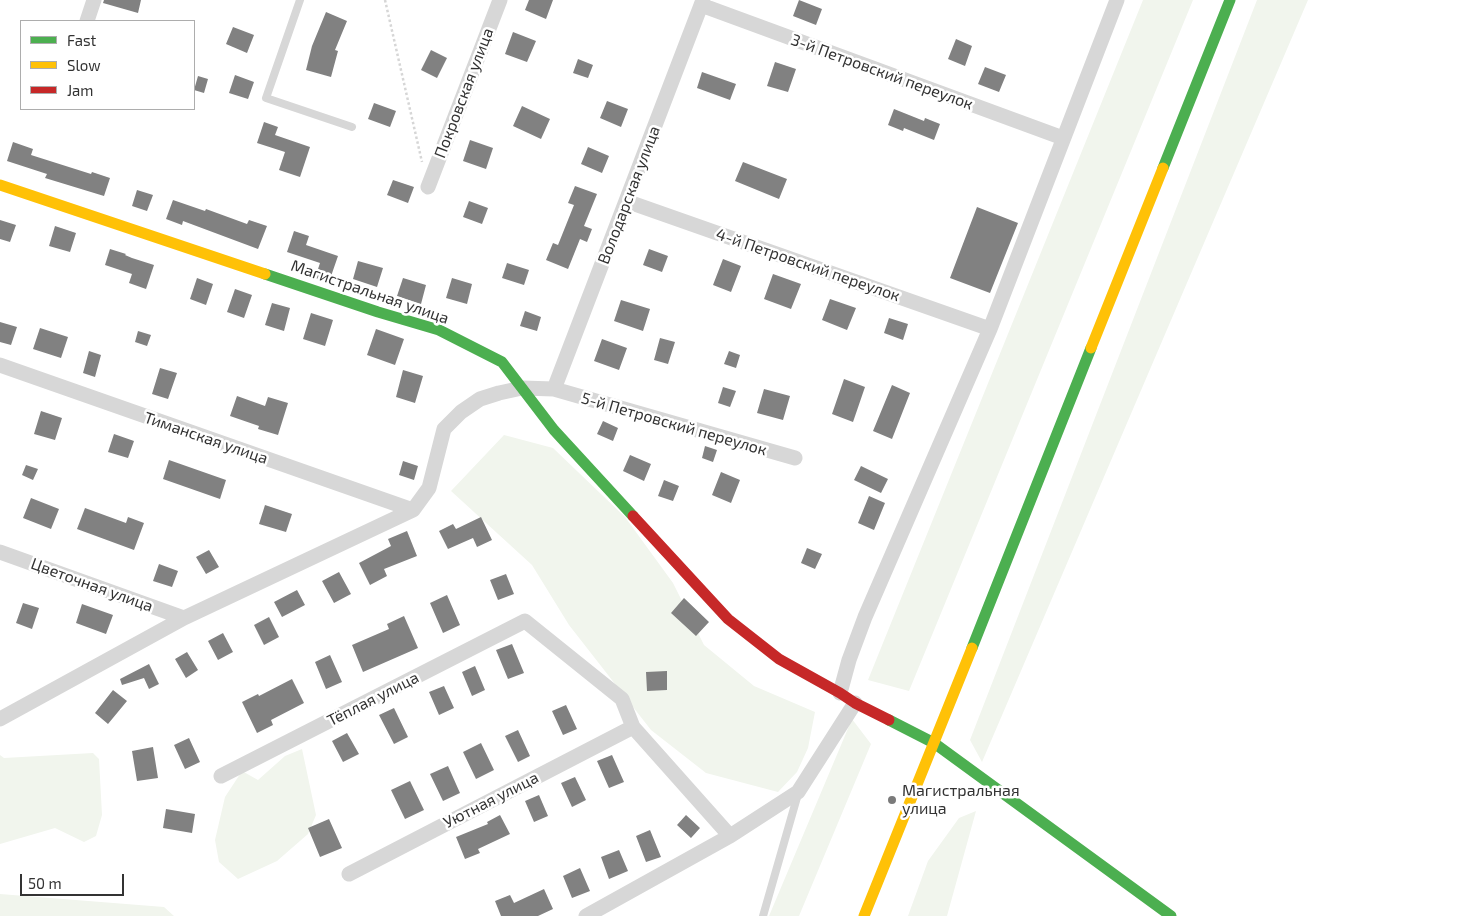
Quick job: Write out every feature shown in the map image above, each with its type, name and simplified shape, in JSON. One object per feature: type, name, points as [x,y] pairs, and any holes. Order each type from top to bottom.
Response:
[{"type":"street","points":[[87,20],[94,0]]},
{"type":"street","name":"Покровская улица","points":[[428,187],[500,0]]},
{"type":"street","points":[[840,693],[849,660],[866,617],[990,329],[1117,0]]},
{"type":"street","points":[[864,916],[1230,0]]},
{"type":"street","name":"3-й Петровский переулок","points":[[702,3],[1063,138]]},
{"type":"street","name":"Володарская улица","points":[[554,389],[702,3]]},
{"type":"street","name":"Магистральная улица","points":[[0,185],[439,330],[502,362],[554,430],[728,619],[779,659],[855,703],[934,743],[1171,916]]},
{"type":"street","name":"4-й Петровский переулок","points":[[626,202],[990,329]]},
{"type":"street","name":"Тиманская улица","points":[[0,365],[413,510]]},
{"type":"street","name":"5-й Петровский переулок","points":[[413,510],[429,488],[444,429],[461,412],[480,399],[522,388],[554,389],[795,458]]},
{"type":"street","points":[[0,719],[184,618],[413,510]]},
{"type":"street","name":"Цветочная улица","points":[[0,552],[184,618]]},
{"type":"street","name":"Тёплая улица","points":[[221,776],[525,621],[622,699],[633,728]]},
{"type":"street","points":[[586,916],[730,836],[798,792],[855,703]]},
{"type":"street","points":[[633,728],[730,836]]},
{"type":"street","name":"Уютная улица","points":[[349,874],[633,728]]},
{"type":"lane","points":[[300,0],[266,98],[352,127]]},
{"type":"lane","points":[[763,916],[798,792]]},
{"type":"path","points":[[385,0],[428,187]]},
{"type":"shaded area","points":[[1143,0],[1193,0],[909,691],[868,680]]},
{"type":"shaded area","points":[[1257,0],[1308,0],[982,762],[970,740]]},
{"type":"shaded area","points":[[504,435],[553,448],[625,517],[673,583],[704,645],[754,686],[815,712],[808,748],[797,772],[778,792],[706,773],[651,730],[569,625],[532,565],[451,491]]},
{"type":"shaded area","points":[[852,719],[871,744],[799,916],[769,916]]},
{"type":"shaded area","points":[[302,749],[316,815],[308,834],[277,861],[238,879],[219,862],[215,840],[225,797],[242,771],[258,780],[285,756]]},
{"type":"shaded area","points":[[93,753],[99,759],[102,815],[96,836],[84,842],[55,828],[0,844],[0,755],[4,758]]},
{"type":"shaded area","points":[[976,811],[947,916],[908,916],[928,861],[959,818]]},
{"type":"shaded area","points":[[0,894],[164,907],[174,916],[0,916]]},
{"type":"building","points":[[104,0],[141,0],[138,13],[103,3]]},
{"type":"building","points":[[529,0],[553,0],[546,19],[525,10]]},
{"type":"building","points":[[799,0],[822,9],[816,25],[793,16]]},
{"type":"building","points":[[326,12],[347,21],[335,50],[338,51],[331,77],[306,70],[312,46]]},
{"type":"building","points":[[233,27],[254,35],[247,53],[226,44]]},
{"type":"building","points":[[513,32],[536,41],[527,62],[505,54]]},
{"type":"building","points":[[956,39],[972,46],[965,66],[948,59]]},
{"type":"building","points":[[431,50],[447,58],[437,78],[421,70]]},
{"type":"building","points":[[578,59],[593,65],[588,78],[573,73]]},
{"type":"building","points":[[775,62],[796,69],[788,92],[767,86]]},
{"type":"building","points":[[985,67],[1006,75],[999,92],[978,84]]},
{"type":"building","points":[[702,72],[736,84],[730,100],[697,88]]},
{"type":"building","points":[[235,75],[254,82],[248,99],[229,93]]},
{"type":"building","points":[[198,76],[208,79],[204,93],[195,90]]},
{"type":"building","points":[[607,101],[628,109],[621,127],[600,118]]},
{"type":"building","points":[[374,103],[396,111],[390,127],[368,119]]},
{"type":"building","points":[[522,106],[550,119],[541,139],[513,126]]},
{"type":"building","points":[[894,109],[924,121],[925,118],[940,124],[934,140],[904,128],[903,131],[888,125]]},
{"type":"building","points":[[264,122],[278,127],[275,135],[310,147],[300,177],[279,170],[285,152],[257,143]]},
{"type":"building","points":[[470,140],[493,148],[486,169],[463,161]]},
{"type":"building","points":[[13,142],[33,149],[31,155],[110,178],[104,196],[45,178],[47,174],[7,161]]},
{"type":"building","points":[[588,147],[609,156],[602,173],[581,164]]},
{"type":"building","points":[[743,162],[787,179],[779,199],[735,181]]},
{"type":"building","points":[[393,180],[414,187],[408,203],[387,195]]},
{"type":"building","points":[[575,186],[597,194],[584,226],[592,229],[587,242],[580,239],[568,269],[546,260],[553,243],[558,245],[574,205],[568,203]]},
{"type":"building","points":[[137,190],[153,195],[147,211],[132,206]]},
{"type":"building","points":[[173,200],[205,211],[206,209],[247,224],[249,220],[267,226],[258,249],[183,221],[182,225],[166,219]]},
{"type":"building","points":[[469,201],[488,208],[482,224],[463,217]]},
{"type":"building","points":[[977,207],[1018,223],[990,293],[950,278]]},
{"type":"building","points":[[0,220],[16,225],[10,242],[0,239]]},
{"type":"building","points":[[55,226],[76,233],[70,252],[49,246]]},
{"type":"building","points":[[294,231],[309,236],[306,245],[338,256],[329,282],[315,278],[320,263],[287,252]]},
{"type":"building","points":[[110,249],[154,265],[146,289],[129,283],[132,274],[105,265]]},
{"type":"building","points":[[649,249],[668,256],[662,272],[643,265]]},
{"type":"building","points":[[723,259],[741,266],[731,292],[713,285]]},
{"type":"building","points":[[358,261],[383,268],[377,287],[353,279]]},
{"type":"building","points":[[507,263],[529,270],[524,285],[502,278]]},
{"type":"building","points":[[773,274],[801,284],[791,309],[764,299]]},
{"type":"building","points":[[197,278],[213,284],[206,305],[190,299]]},
{"type":"building","points":[[403,278],[426,285],[421,304],[397,296]]},
{"type":"building","points":[[452,278],[472,284],[467,304],[446,298]]},
{"type":"building","points":[[235,289],[252,295],[244,318],[227,312]]},
{"type":"building","points":[[830,299],[856,308],[847,330],[822,320]]},
{"type":"building","points":[[621,300],[650,309],[643,331],[614,321]]},
{"type":"building","points":[[272,303],[290,308],[284,331],[265,325]]},
{"type":"building","points":[[525,311],[541,317],[537,331],[520,326]]},
{"type":"building","points":[[311,313],[333,320],[325,346],[303,339]]},
{"type":"building","points":[[889,318],[908,324],[903,340],[884,333]]},
{"type":"building","points":[[0,322],[17,327],[11,345],[0,342]]},
{"type":"building","points":[[40,328],[68,337],[61,358],[33,349]]},
{"type":"building","points":[[376,329],[404,339],[395,365],[367,355]]},
{"type":"building","points":[[138,331],[151,335],[147,346],[135,342]]},
{"type":"building","points":[[660,338],[675,342],[668,364],[654,360]]},
{"type":"building","points":[[602,339],[627,348],[619,370],[594,361]]},
{"type":"building","points":[[89,351],[101,355],[95,377],[83,373]]},
{"type":"building","points":[[729,351],[740,355],[736,368],[724,364]]},
{"type":"building","points":[[160,368],[177,373],[168,399],[152,394]]},
{"type":"building","points":[[403,370],[423,376],[415,403],[396,397]]},
{"type":"building","points":[[844,379],[865,387],[853,422],[832,414]]},
{"type":"building","points":[[892,385],[910,393],[892,439],[873,431]]},
{"type":"building","points":[[723,387],[736,391],[730,407],[718,403]]},
{"type":"building","points":[[764,389],[790,396],[783,420],[757,413]]},
{"type":"building","points":[[237,396],[265,406],[268,397],[288,403],[278,435],[258,429],[259,426],[230,416]]},
{"type":"building","points":[[41,411],[62,418],[55,440],[34,434]]},
{"type":"building","points":[[603,421],[618,428],[613,441],[597,434]]},
{"type":"building","points":[[114,434],[134,441],[128,458],[108,452]]},
{"type":"building","points":[[705,446],[717,450],[713,462],[702,458]]},
{"type":"building","points":[[630,455],[651,464],[644,481],[623,471]]},
{"type":"building","points":[[169,460],[226,480],[220,499],[163,479]]},
{"type":"building","points":[[403,461],[418,466],[414,480],[399,475]]},
{"type":"building","points":[[26,465],[38,469],[33,480],[22,475]]},
{"type":"building","points":[[861,466],[888,479],[881,493],[854,480]]},
{"type":"building","points":[[721,472],[740,480],[731,503],[712,495]]},
{"type":"building","points":[[664,480],[679,486],[673,501],[658,496]]},
{"type":"building","points":[[869,496],[885,503],[874,530],[858,523]]},
{"type":"building","points":[[31,498],[59,509],[51,529],[23,518]]},
{"type":"building","points":[[265,505],[292,514],[286,532],[259,524]]},
{"type":"building","points":[[85,508],[126,523],[128,517],[144,523],[134,550],[77,529]]},
{"type":"building","points":[[481,517],[492,540],[477,547],[473,538],[448,549],[439,531],[453,524],[456,529]]},
{"type":"building","points":[[407,531],[417,556],[384,569],[387,576],[370,585],[359,563],[391,546],[388,539]]},
{"type":"building","points":[[807,548],[822,554],[815,569],[801,563]]},
{"type":"building","points":[[209,550],[219,567],[206,574],[196,557]]},
{"type":"building","points":[[159,564],[178,571],[172,587],[153,581]]},
{"type":"building","points":[[339,572],[351,594],[334,603],[322,581]]},
{"type":"building","points":[[506,574],[514,594],[498,600],[490,580]]},
{"type":"building","points":[[297,590],[305,605],[282,617],[274,602]]},
{"type":"building","points":[[447,595],[460,625],[443,633],[430,603]]},
{"type":"building","points":[[684,598],[709,622],[696,636],[671,613]]},
{"type":"building","points":[[23,603],[39,608],[32,629],[16,623]]},
{"type":"building","points":[[82,604],[113,615],[106,634],[76,623]]},
{"type":"building","points":[[404,616],[418,648],[363,672],[352,645],[389,629],[387,624]]},
{"type":"building","points":[[269,617],[279,637],[264,645],[254,625]]},
{"type":"building","points":[[223,633],[233,652],[218,660],[208,641]]},
{"type":"building","points":[[512,644],[524,673],[508,679],[496,650]]},
{"type":"building","points":[[187,652],[198,670],[186,678],[175,659]]},
{"type":"building","points":[[330,655],[342,682],[326,689],[315,662]]},
{"type":"building","points":[[149,664],[159,684],[149,689],[144,678],[122,685],[120,679]]},
{"type":"building","points":[[475,666],[485,690],[472,696],[462,672]]},
{"type":"building","points":[[667,671],[667,690],[647,691],[646,672]]},
{"type":"building","points":[[292,679],[304,703],[271,720],[273,725],[257,733],[242,702],[258,694],[259,696]]},
{"type":"building","points":[[444,686],[454,708],[439,715],[429,692]]},
{"type":"building","points":[[113,690],[127,701],[108,724],[95,713]]},
{"type":"building","points":[[566,705],[577,729],[563,735],[552,711]]},
{"type":"building","points":[[394,708],[408,737],[394,744],[379,715]]},
{"type":"building","points":[[518,730],[530,756],[518,762],[505,736]]},
{"type":"building","points":[[347,733],[359,754],[343,762],[332,741]]},
{"type":"building","points":[[189,738],[200,762],[185,769],[174,745]]},
{"type":"building","points":[[481,743],[494,770],[476,779],[463,752]]},
{"type":"building","points":[[153,747],[158,778],[137,781],[132,751]]},
{"type":"building","points":[[612,755],[624,782],[609,788],[597,761]]},
{"type":"building","points":[[448,766],[460,793],[443,801],[430,774]]},
{"type":"building","points":[[575,777],[586,800],[572,807],[561,783]]},
{"type":"building","points":[[410,781],[424,810],[405,819],[391,790]]},
{"type":"building","points":[[539,795],[548,816],[534,822],[525,801]]},
{"type":"building","points":[[166,809],[195,814],[192,833],[163,828]]},
{"type":"building","points":[[500,815],[510,834],[478,849],[480,853],[465,859],[456,837],[488,824],[487,822]]},
{"type":"building","points":[[686,815],[700,828],[691,838],[677,825]]},
{"type":"building","points":[[329,819],[342,848],[320,857],[308,828]]},
{"type":"building","points":[[650,830],[661,857],[646,862],[636,836]]},
{"type":"building","points":[[619,850],[628,871],[609,879],[601,857]]},
{"type":"building","points":[[580,868],[590,891],[572,898],[563,876]]},
{"type":"building","points":[[544,889],[553,909],[538,916],[501,916],[495,901],[510,895],[514,903]]},
{"type":"traffic: fast","points":[[1163,168],[1230,0]]},
{"type":"traffic: fast","points":[[265,274],[378,312],[439,330],[502,362],[554,430],[633,516]]},
{"type":"traffic: fast","points":[[972,648],[1091,348]]},
{"type":"traffic: fast","points":[[889,720],[934,743],[1171,916]]},
{"type":"traffic: slow","points":[[1091,348],[1163,168]]},
{"type":"traffic: slow","points":[[0,185],[265,274]]},
{"type":"traffic: slow","points":[[864,916],[972,648]]},
{"type":"traffic: jam","points":[[633,516],[728,619],[779,659],[855,703],[889,720]]},
{"type":"place","name":"Магистральная улица","points":[[892,800]]}]
